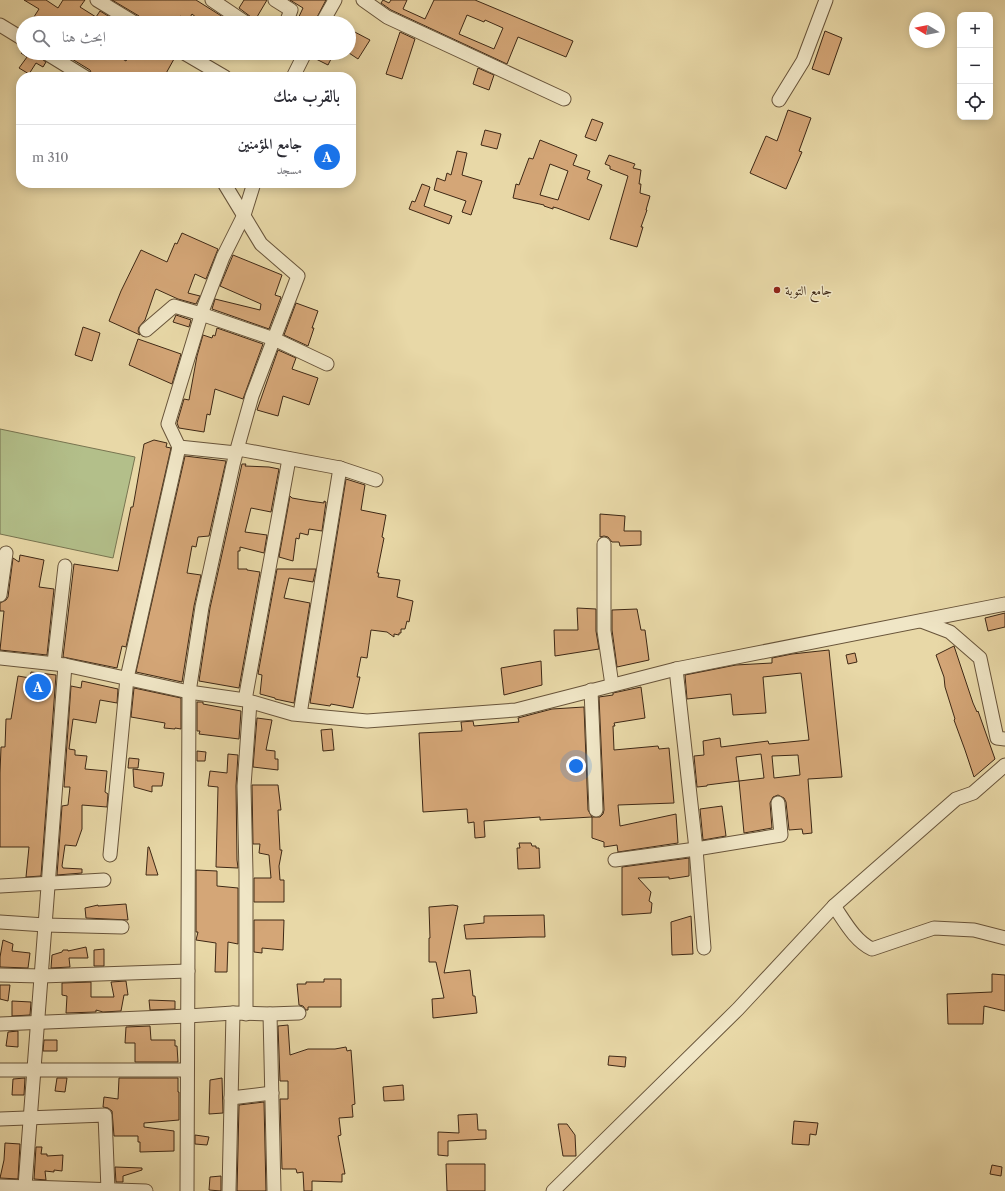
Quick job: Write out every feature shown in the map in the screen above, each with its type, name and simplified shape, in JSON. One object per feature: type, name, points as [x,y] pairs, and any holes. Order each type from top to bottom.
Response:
[{"type":"street","points":[[97,0],[123,16]]},
{"type":"street","points":[[212,0],[236,16]]},
{"type":"street","points":[[275,0],[291,10],[289,16]]},
{"type":"street","points":[[326,16],[335,0]]},
{"type":"street","points":[[363,0],[386,17],[564,99]]},
{"type":"street","points":[[779,100],[803,61],[826,0]]},
{"type":"street","points":[[0,25],[16,35]]},
{"type":"street","points":[[57,60],[77,72]]},
{"type":"street","points":[[196,60],[216,72]]},
{"type":"street","points":[[294,72],[298,60]]},
{"type":"street","points":[[187,1191],[189,692],[202,607],[233,465],[252,396],[298,276],[261,244],[227,188]]},
{"type":"street","points":[[110,855],[127,678],[179,446],[168,424],[201,314],[224,257],[244,215],[252,188]]},
{"type":"street","points":[[146,330],[174,306],[274,339],[328,364]]},
{"type":"street","points":[[179,446],[237,451],[289,459],[340,468],[376,480]]},
{"type":"street","points":[[246,1014],[246,873],[244,786],[247,701],[289,459]]},
{"type":"street","points":[[300,714],[340,468]]},
{"type":"street","points":[[604,544],[604,631],[612,685]]},
{"type":"street","points":[[0,596],[6,553]]},
{"type":"street","points":[[32,1188],[30,1117],[48,883],[65,566]]},
{"type":"street","points":[[0,658],[59,664],[189,692],[247,701],[293,714],[367,721],[516,710],[676,669],[1005,604]]},
{"type":"street","points":[[920,621],[950,632],[980,658],[997,738],[1005,739]]},
{"type":"street","points":[[676,669],[696,849],[704,948]]},
{"type":"street","points":[[591,690],[596,810]]},
{"type":"street","points":[[553,1191],[738,1009],[834,906],[956,799],[973,793],[1005,765]]},
{"type":"street","points":[[615,860],[696,849],[780,835],[778,804]]},
{"type":"street","points":[[0,886],[104,880]]},
{"type":"street","points":[[834,906],[847,926],[863,945],[872,949],[934,928],[974,930],[1005,938]]},
{"type":"street","points":[[0,922],[122,927]]},
{"type":"street","points":[[0,974],[41,976],[188,972]]},
{"type":"street","points":[[229,1191],[233,1013]]},
{"type":"street","points":[[0,1024],[233,1013],[299,1013]]},
{"type":"street","points":[[270,1014],[274,1191]]},
{"type":"street","points":[[0,1070],[188,1070]]},
{"type":"street","points":[[231,1098],[272,1093]]},
{"type":"street","points":[[0,1119],[106,1115],[105,1190]]},
{"type":"street","points":[[0,1186],[146,1191]]},
{"type":"green space","points":[[0,429],[135,457],[113,558],[0,534]]},
{"type":"building","points":[[24,0],[46,0],[58,8],[63,0],[85,0],[80,7],[94,16],[34,16],[39,9]]},
{"type":"building","points":[[112,0],[196,0],[221,16],[194,16],[192,14],[191,16],[139,16]]},
{"type":"building","points":[[244,0],[267,0],[258,16],[250,16],[239,8]]},
{"type":"building","points":[[290,0],[326,0],[318,16],[299,16],[303,8]]},
{"type":"building","points":[[383,0],[389,3],[391,0],[407,0],[403,9],[425,19],[434,0],[475,0],[573,41],[566,57],[518,37],[507,64],[391,10],[381,3]],"holes":[[[467,15],[484,22],[485,20],[503,28],[494,49],[459,34]]]},
{"type":"building","points":[[100,11],[108,16],[97,16]]},
{"type":"building","points":[[825,31],[842,38],[829,75],[812,69]]},
{"type":"building","points":[[400,32],[415,39],[402,79],[386,74]]},
{"type":"building","points":[[356,33],[370,40],[358,59],[356,58]]},
{"type":"building","points":[[25,60],[43,60],[46,62],[43,67],[36,63],[30,72],[26,72],[19,68]]},
{"type":"building","points":[[74,60],[173,60],[167,72],[91,72]]},
{"type":"building","points":[[318,60],[330,60],[328,65]]},
{"type":"building","points":[[478,68],[494,75],[489,90],[473,84]]},
{"type":"building","points":[[788,110],[811,118],[799,151],[802,152],[786,189],[750,173],[766,136],[777,141]]},
{"type":"building","points":[[592,119],[603,123],[596,141],[585,137]]},
{"type":"building","points":[[485,130],[501,134],[497,149],[481,145]]},
{"type":"building","points":[[540,140],[577,155],[573,165],[590,171],[587,179],[602,185],[589,220],[557,208],[553,207],[553,209],[544,205],[513,198],[516,184],[519,185],[529,158],[533,159]],"holes":[[[550,164],[568,171],[558,200],[540,195]]]},
{"type":"building","points":[[457,151],[467,153],[462,175],[482,181],[471,215],[462,212],[466,201],[434,190],[437,178],[445,181],[447,173],[451,175]]},
{"type":"building","points":[[609,155],[635,164],[633,168],[641,170],[639,184],[641,184],[640,193],[650,196],[637,247],[610,239],[628,176],[610,169],[610,166],[605,164]]},
{"type":"building","points":[[422,184],[430,187],[424,206],[452,216],[449,224],[409,209],[412,201],[415,202]]},
{"type":"building","points":[[182,233],[218,249],[206,279],[195,274],[188,293],[200,296],[196,304],[178,299],[156,289],[145,320],[139,327],[138,331],[140,335],[109,321],[121,291],[141,250],[167,262],[175,243],[177,244]]},
{"type":"building","points":[[233,255],[282,275],[275,295],[281,297],[269,329],[212,309],[215,299],[260,310],[261,304],[220,286]]},
{"type":"building","points":[[296,303],[318,311],[308,346],[284,335]]},
{"type":"building","points":[[176,315],[191,320],[189,327],[173,322]]},
{"type":"building","points":[[83,327],[100,333],[92,361],[75,355]]},
{"type":"building","points":[[217,328],[263,344],[243,399],[215,389],[210,415],[207,414],[204,432],[179,428],[177,423],[184,399],[189,400],[197,356],[203,335],[212,338],[213,335],[215,336]]},
{"type":"building","points":[[138,339],[181,354],[172,384],[129,365]]},
{"type":"building","points":[[278,350],[296,358],[292,369],[318,378],[309,405],[283,396],[278,416],[257,410]]},
{"type":"building","points":[[154,440],[167,443],[166,447],[171,448],[126,647],[122,646],[117,668],[63,657],[74,564],[118,571],[131,507],[133,507],[144,444]]},
{"type":"building","points":[[185,456],[226,461],[209,536],[198,537],[196,547],[192,546],[187,573],[201,575],[194,606],[182,682],[136,672]]},
{"type":"building","points":[[242,464],[246,464],[245,466],[279,469],[271,512],[251,508],[245,532],[267,535],[264,553],[240,547],[240,551],[238,551],[238,569],[247,569],[260,572],[239,688],[199,681],[210,608]]},
{"type":"building","points":[[346,479],[365,485],[361,510],[386,515],[382,537],[384,538],[377,573],[379,573],[378,577],[400,580],[397,597],[413,601],[409,622],[407,621],[405,629],[401,629],[401,633],[399,633],[399,635],[394,634],[394,637],[387,632],[371,630],[367,658],[361,657],[357,677],[360,677],[353,708],[331,704],[330,706],[310,703]]},
{"type":"building","points":[[290,496],[292,498],[309,501],[326,502],[322,531],[309,529],[308,535],[300,533],[299,539],[296,538],[293,561],[279,557]]},
{"type":"building","points":[[600,514],[625,516],[624,531],[641,531],[641,545],[620,546],[619,542],[612,542],[608,537],[600,537]]},
{"type":"building","points":[[20,555],[44,560],[39,587],[54,589],[47,655],[0,650],[4,611],[0,611],[0,603],[8,597],[13,558],[19,562]]},
{"type":"building","points":[[277,569],[316,569],[313,582],[289,578],[284,598],[310,603],[294,703],[260,694],[262,675],[258,674]]},
{"type":"building","points":[[577,608],[596,609],[596,631],[599,649],[555,656],[554,630],[578,630]]},
{"type":"building","points":[[637,609],[641,630],[645,630],[649,660],[617,667],[612,630],[612,610]]},
{"type":"building","points":[[1005,613],[1005,627],[988,631],[985,618]]},
{"type":"building","points":[[954,646],[973,703],[977,712],[978,711],[995,759],[974,777],[954,720],[955,719],[945,687],[944,677],[936,655]]},
{"type":"building","points":[[829,650],[842,777],[808,779],[812,833],[803,834],[802,829],[789,830],[786,802],[784,798],[778,795],[773,797],[770,803],[772,828],[744,833],[739,781],[697,787],[694,756],[704,755],[703,741],[720,738],[721,747],[768,741],[769,744],[809,740],[801,673],[763,677],[766,713],[733,715],[731,694],[687,699],[685,675],[736,665],[772,663],[772,658]],"holes":[[[761,754],[764,778],[739,781],[736,757]],[[798,755],[800,775],[774,778],[772,756]]]},
{"type":"building","points":[[855,653],[857,662],[848,664],[846,655]]},
{"type":"building","points":[[541,661],[542,685],[504,695],[501,668]]},
{"type":"building","points":[[31,672],[56,675],[41,876],[26,877],[29,847],[0,847],[0,773],[1,747],[5,747],[6,719],[11,719],[18,676],[30,678]]},
{"type":"building","points":[[82,681],[118,689],[117,703],[100,700],[96,723],[73,719],[69,749],[75,750],[75,755],[87,756],[85,769],[107,771],[105,792],[108,794],[107,807],[82,805],[82,829],[76,846],[65,845],[62,866],[63,868],[82,869],[82,873],[57,875],[62,806],[68,805],[70,787],[64,787],[71,686],[81,688]]},
{"type":"building","points":[[641,687],[645,718],[614,723],[614,750],[658,746],[659,749],[669,748],[674,803],[618,805],[620,826],[676,814],[678,843],[618,852],[617,845],[604,847],[604,842],[592,838],[592,817],[600,817],[604,810],[599,697],[613,695],[613,693]]},
{"type":"building","points":[[134,688],[181,698],[181,729],[164,728],[165,723],[131,717]]},
{"type":"building","points":[[197,702],[203,702],[203,704],[241,711],[239,739],[199,734],[200,731],[197,731]]},
{"type":"building","points":[[584,707],[588,810],[592,817],[540,820],[540,817],[484,821],[485,837],[475,838],[474,822],[468,823],[467,809],[423,812],[419,733],[462,731],[461,722],[473,721],[474,726],[519,722],[518,718],[552,709]]},
{"type":"building","points":[[257,718],[272,720],[266,750],[275,751],[275,759],[278,759],[278,770],[253,767]]},
{"type":"building","points":[[332,729],[334,750],[323,751],[321,730]]},
{"type":"building","points":[[197,751],[206,752],[205,761],[197,761]]},
{"type":"building","points":[[228,754],[238,755],[236,786],[238,868],[216,867],[218,787],[208,786],[210,771],[227,773]]},
{"type":"building","points":[[129,758],[139,759],[138,768],[128,768]]},
{"type":"building","points":[[133,769],[164,773],[162,786],[152,786],[152,792],[134,787]]},
{"type":"building","points":[[252,785],[278,785],[281,810],[278,810],[280,850],[282,850],[279,866],[280,880],[284,880],[284,902],[254,902],[254,878],[271,878],[269,855],[259,853],[260,844],[253,844]]},
{"type":"building","points":[[722,806],[726,836],[703,840],[700,809]]},
{"type":"building","points":[[519,843],[531,843],[532,846],[539,848],[540,868],[518,869],[517,848],[520,848]]},
{"type":"building","points":[[149,847],[158,875],[146,875]]},
{"type":"building","points":[[689,858],[689,876],[669,879],[669,877],[638,878],[651,892],[649,901],[652,903],[651,913],[622,915],[622,867]]},
{"type":"building","points":[[196,870],[217,871],[217,886],[238,888],[238,944],[228,942],[227,972],[215,972],[216,943],[196,940],[198,932],[196,932]]},
{"type":"building","points":[[126,904],[128,920],[86,918],[85,908],[98,905]]},
{"type":"building","points":[[458,906],[444,973],[470,970],[473,996],[475,996],[477,1013],[433,1018],[432,999],[444,998],[436,962],[429,962],[429,907]]},
{"type":"building","points":[[544,915],[545,937],[466,939],[464,925],[484,923],[484,916]]},
{"type":"building","points":[[691,916],[693,954],[672,955],[671,922]]},
{"type":"building","points":[[254,920],[284,920],[283,950],[262,948],[262,953],[254,952]]},
{"type":"building","points":[[3,940],[13,944],[12,951],[30,953],[28,968],[0,967]]},
{"type":"building","points":[[86,947],[88,958],[69,958],[70,967],[51,968],[52,955],[62,952],[63,950],[68,951]]},
{"type":"building","points":[[104,949],[104,966],[94,966],[94,950]]},
{"type":"building","points":[[992,974],[1005,975],[1005,1011],[984,1006],[983,1024],[948,1024],[947,994],[992,992]]},
{"type":"building","points":[[324,979],[341,979],[341,1007],[308,1007],[308,1010],[306,1010],[303,1006],[299,1005],[297,984],[306,984],[306,982],[324,982]]},
{"type":"building","points":[[126,981],[128,995],[124,995],[121,1011],[103,1012],[96,1010],[96,1012],[66,1013],[67,996],[62,995],[62,983],[91,982],[91,997],[114,997],[111,982]]},
{"type":"building","points":[[0,985],[10,985],[8,1001],[0,999]]},
{"type":"building","points":[[149,1000],[175,1001],[175,1009],[150,1010]]},
{"type":"building","points":[[12,1001],[31,1002],[30,1015],[12,1016]]},
{"type":"building","points":[[288,1025],[290,1055],[308,1049],[335,1049],[346,1047],[347,1051],[351,1050],[355,1104],[352,1105],[353,1117],[339,1118],[341,1135],[338,1136],[345,1174],[342,1174],[342,1182],[312,1181],[312,1191],[304,1191],[303,1172],[297,1173],[296,1169],[282,1169],[280,1099],[288,1099],[288,1081],[280,1081],[278,1026]]},
{"type":"building","points":[[150,1026],[151,1040],[175,1040],[178,1062],[135,1062],[135,1043],[125,1043],[126,1027]]},
{"type":"building","points":[[18,1031],[18,1047],[6,1046],[8,1032]]},
{"type":"building","points":[[44,1040],[57,1040],[57,1051],[43,1051]]},
{"type":"building","points":[[609,1056],[626,1057],[625,1067],[608,1065]]},
{"type":"building","points":[[25,1078],[24,1095],[12,1095],[13,1079]]},
{"type":"building","points":[[57,1078],[67,1078],[65,1092],[55,1091]]},
{"type":"building","points":[[119,1078],[178,1078],[179,1120],[144,1123],[144,1127],[174,1131],[174,1151],[140,1152],[140,1142],[138,1142],[138,1136],[114,1136],[112,1111],[103,1107],[104,1097],[118,1099]]},
{"type":"building","points":[[222,1078],[223,1113],[209,1114],[210,1080]]},
{"type":"building","points":[[403,1085],[404,1100],[384,1101],[383,1087]]},
{"type":"building","points":[[264,1102],[266,1191],[237,1191],[239,1105]]},
{"type":"building","points":[[477,1114],[478,1130],[486,1130],[486,1139],[448,1141],[448,1156],[438,1155],[438,1132],[459,1133],[458,1115]]},
{"type":"building","points":[[794,1121],[818,1123],[816,1135],[810,1134],[809,1145],[792,1144]]},
{"type":"building","points":[[558,1124],[567,1124],[575,1135],[576,1156],[563,1156]]},
{"type":"building","points":[[195,1135],[209,1137],[207,1145],[195,1144]]},
{"type":"building","points":[[5,1143],[20,1144],[18,1179],[0,1178],[4,1160]]},
{"type":"building","points":[[36,1147],[42,1147],[41,1154],[47,1154],[47,1156],[63,1155],[62,1171],[45,1171],[46,1180],[34,1179]]},
{"type":"building","points":[[446,1164],[485,1164],[485,1191],[447,1191]]},
{"type":"building","points":[[992,1165],[1002,1167],[1001,1176],[990,1174]]},
{"type":"building","points":[[115,1167],[142,1168],[142,1170],[123,1176],[123,1182],[116,1182]]},
{"type":"building","points":[[221,1176],[221,1191],[209,1190],[210,1177]]},
{"type":"place","name":"جامع التوبة","points":[[777,290]]},
{"type":"place","name":"جامع المؤمنين","points":[[38,687]]}]
